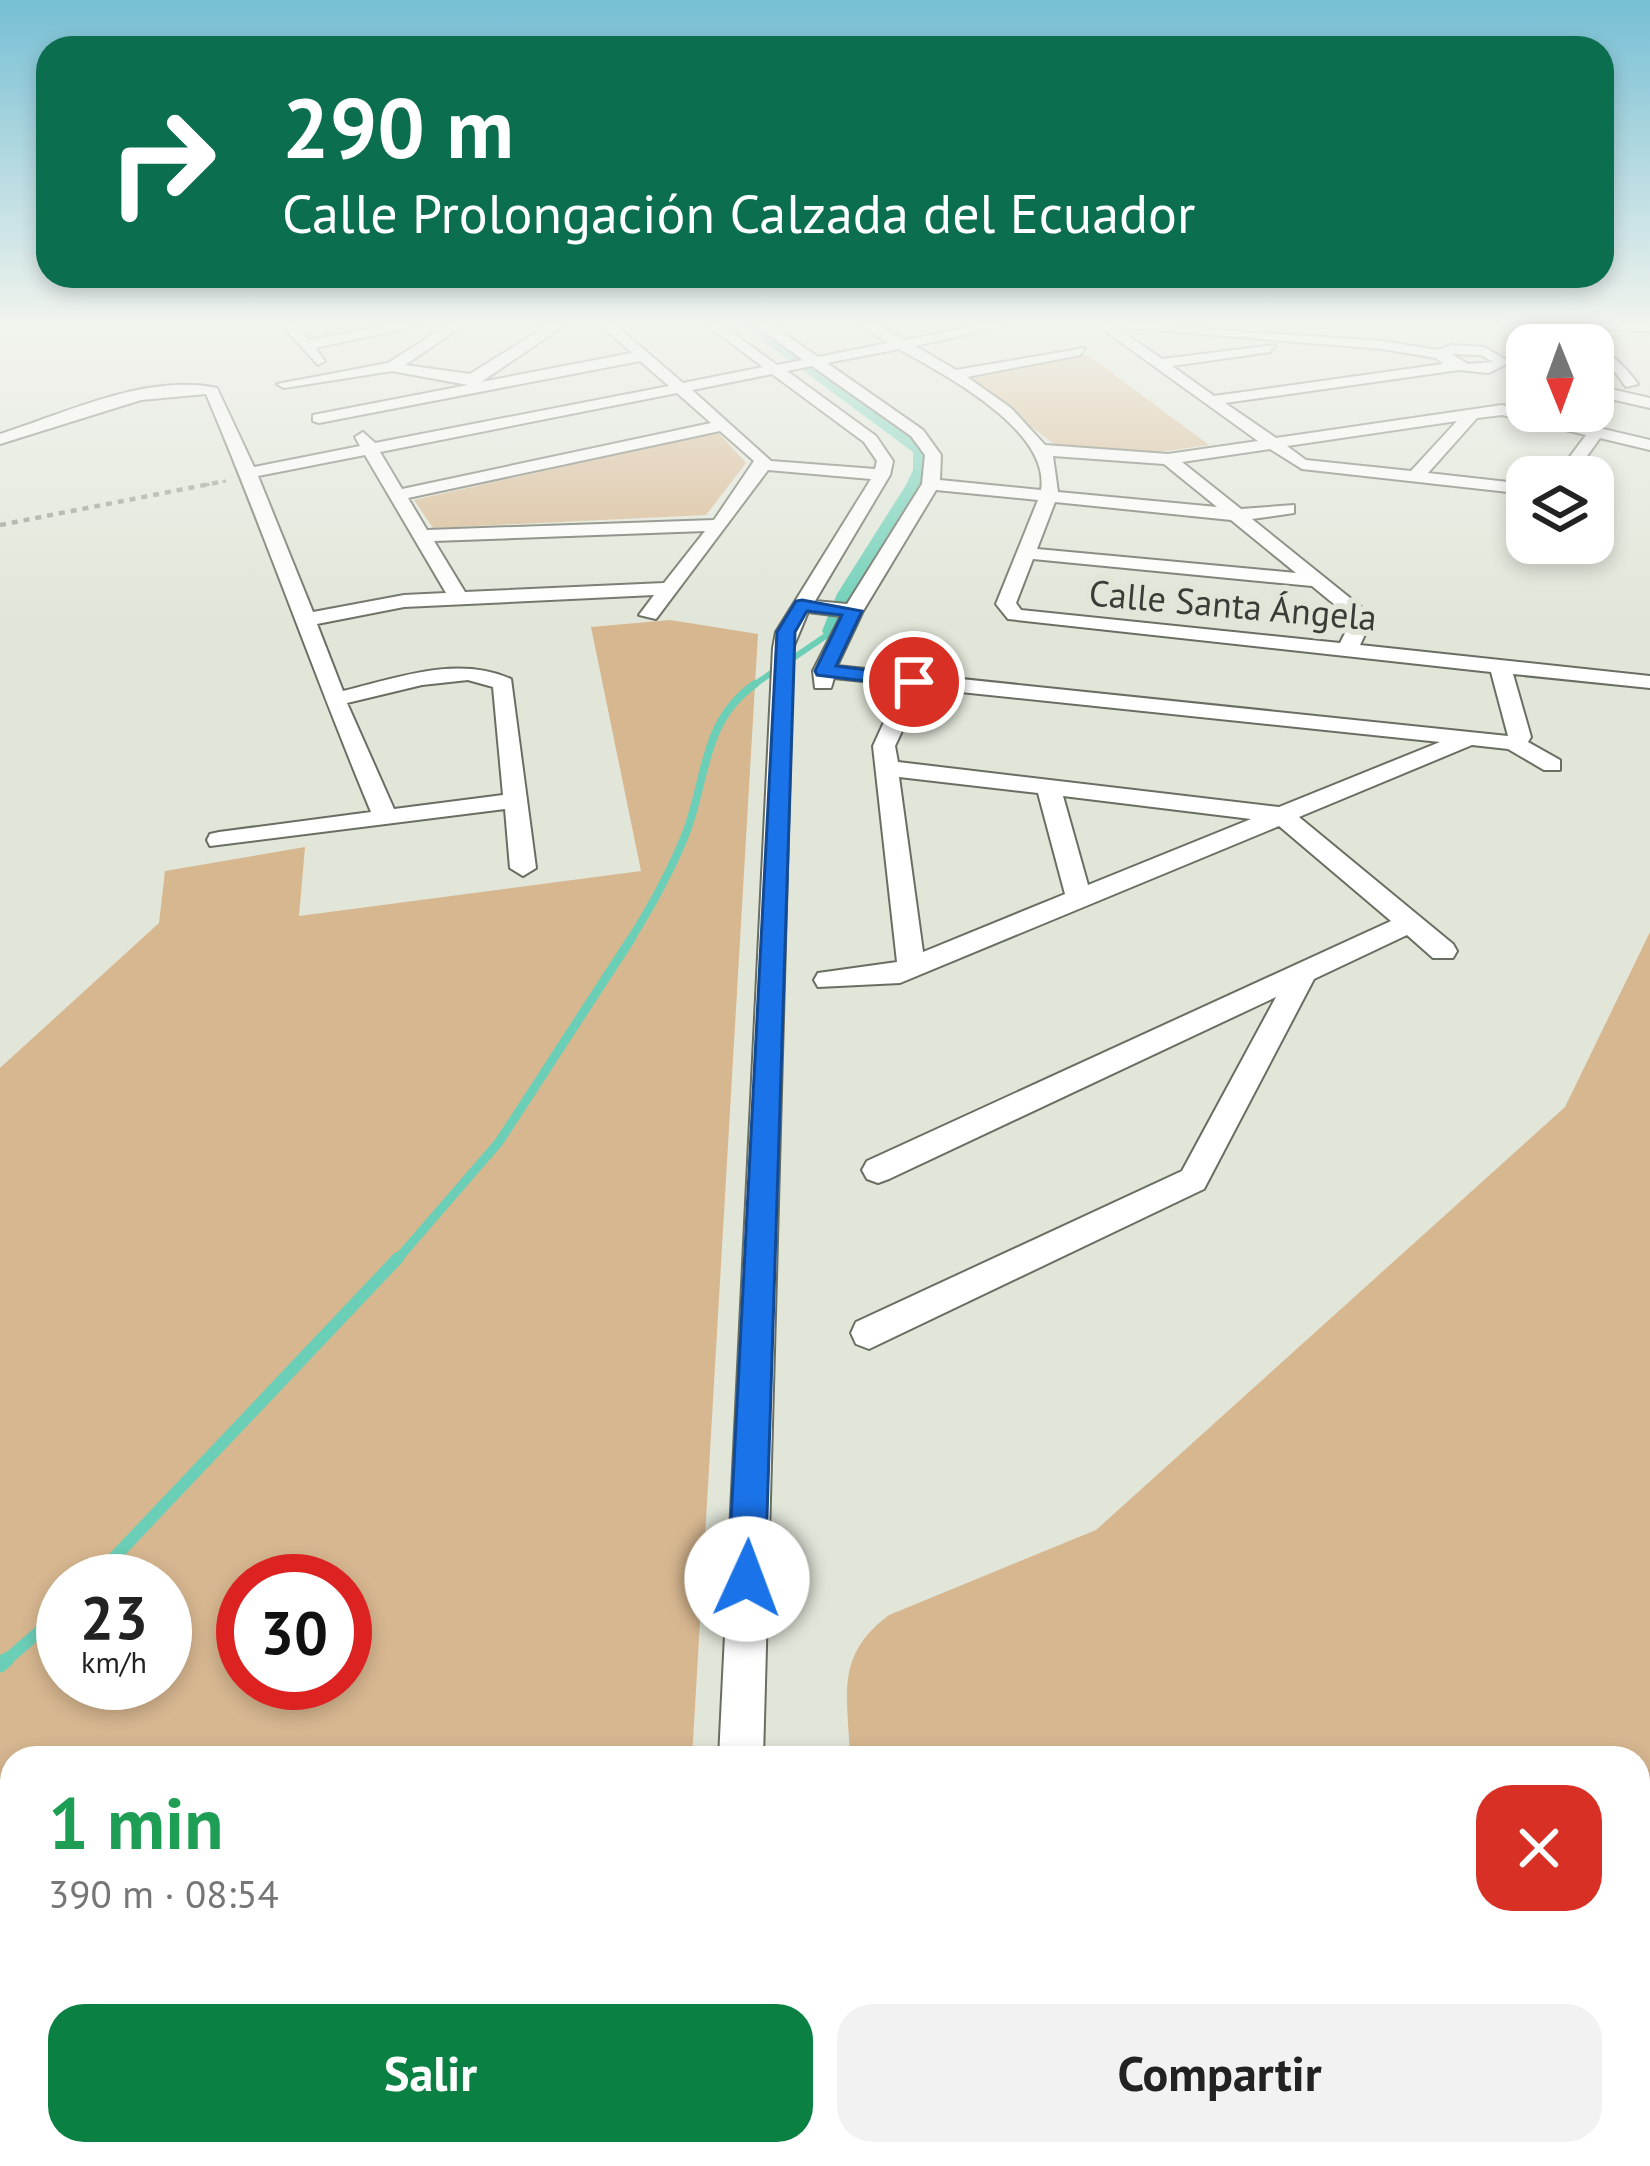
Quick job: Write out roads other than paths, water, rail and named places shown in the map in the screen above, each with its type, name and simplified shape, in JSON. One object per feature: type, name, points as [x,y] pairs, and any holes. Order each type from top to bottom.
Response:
[{"type":"street","points":[[0,439],[50,424]]},
{"type":"street","points":[[229,424],[386,818]]},
{"type":"street","points":[[356,424],[458,597]]},
{"type":"street","points":[[249,474],[501,424]]},
{"type":"street","points":[[742,1746],[794,618],[882,475],[885,461],[879,446],[851,424]]},
{"type":"street","points":[[902,424],[933,455],[931,484],[853,611],[824,671],[910,688],[1514,743],[1552,765]]},
{"type":"street","points":[[1023,424],[1043,450],[1051,477],[1048,499],[1024,554],[1318,581]]},
{"type":"street","points":[[1240,424],[1312,467],[1506,487]]},
{"type":"street","points":[[1043,450],[1168,459],[1403,424]]},
{"type":"street","points":[[1414,478],[1463,424]]},
{"type":"street","points":[[1560,424],[1650,446]]},
{"type":"street","points":[[398,495],[724,425],[758,452],[763,465]]},
{"type":"street","points":[[1579,456],[1596,433]]},
{"type":"street","points":[[1168,459],[1365,621],[1348,648]]},
{"type":"street","points":[[763,465],[882,475]]},
{"type":"street","points":[[649,615],[763,465]]},
{"type":"street","points":[[931,484],[1239,515],[1288,509]]},
{"type":"street","points":[[422,536],[716,525]]},
{"type":"street","name":"Calle Santa Ángela","points":[[1024,554],[1009,594],[1010,611],[1025,619],[1650,682]]},
{"type":"street","points":[[305,620],[458,597],[667,589]]},
{"type":"street","points":[[794,618],[853,611]]},
{"type":"street","points":[[1500,664],[1520,737],[1514,743]]},
{"type":"street","points":[[335,699],[463,673],[486,672],[503,684],[523,868]]},
{"type":"street","points":[[910,688],[884,746],[910,965]]},
{"type":"street","points":[[828,980],[875,979],[1469,738]]},
{"type":"street","points":[[886,768],[1280,814],[1443,951]]},
{"type":"street","points":[[1048,787],[1079,897]]},
{"type":"street","points":[[219,840],[518,800]]},
{"type":"street","points":[[878,1171],[1410,923]]},
{"type":"street","points":[[869,1334],[1192,1180],[1303,973]]},
{"type":"waterway","points":[[833,631],[848,594],[922,470],[922,450],[886,424]]},
{"type":"waterway","points":[[754,685],[833,631]]},
{"type":"waterway","points":[[629,942],[686,833],[715,733],[754,685]]},
{"type":"waterway","points":[[396,1261],[499,1142],[631,939]]},
{"type":"waterway","points":[[118,1554],[398,1258]]},
{"type":"waterway","points":[[3,1663],[36,1634]]},
{"type":"waterway","points":[[0,1665],[6,1660]]}]
